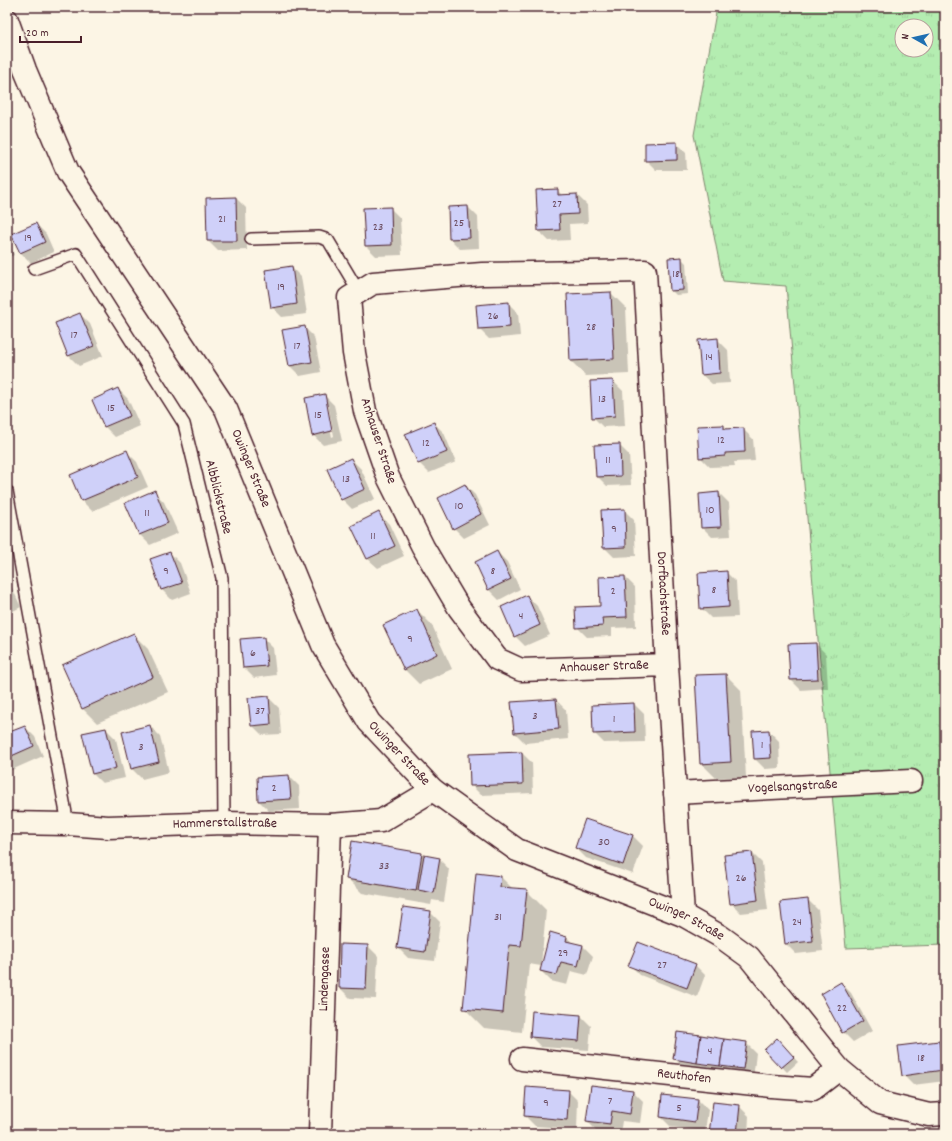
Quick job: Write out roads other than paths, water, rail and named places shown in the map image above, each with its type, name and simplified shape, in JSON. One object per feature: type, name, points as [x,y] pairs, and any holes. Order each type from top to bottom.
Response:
[{"type":"street","name":"Owinger Straße","points":[[7,20],[25,70],[68,172],[226,409],[323,645],[369,722],[433,790],[517,850],[683,915],[720,936],[749,957],[839,1069],[880,1103],[934,1121]]},
{"type":"street","name":"Dorfbachstraße","points":[[359,292],[373,283],[482,274],[645,271],[667,665],[683,915]]},
{"type":"street","name":"Anhauser Straße","points":[[359,292],[350,298],[354,353],[365,411],[388,477],[423,547],[459,608],[497,659],[521,670],[667,665]]},
{"type":"street","name":"Vogelsangstraße","points":[[675,793],[911,782]]},
{"type":"street","name":"Hammerstallstraße","points":[[7,823],[68,824],[108,827],[224,824],[330,825],[381,821],[433,790]]},
{"type":"street","name":"Lindengasse","points":[[320,1134],[330,825]]},
{"type":"street","name":"Reuthofen","points":[[522,1059],[771,1086],[813,1089],[839,1069]]},
{"type":"lane","points":[[252,240],[319,237],[328,240],[359,292]]},
{"type":"lane","name":"Albblickstraße","points":[[34,269],[76,254],[184,424],[222,578],[224,824]]},
{"type":"lane","points":[[7,492],[68,824]]}]
